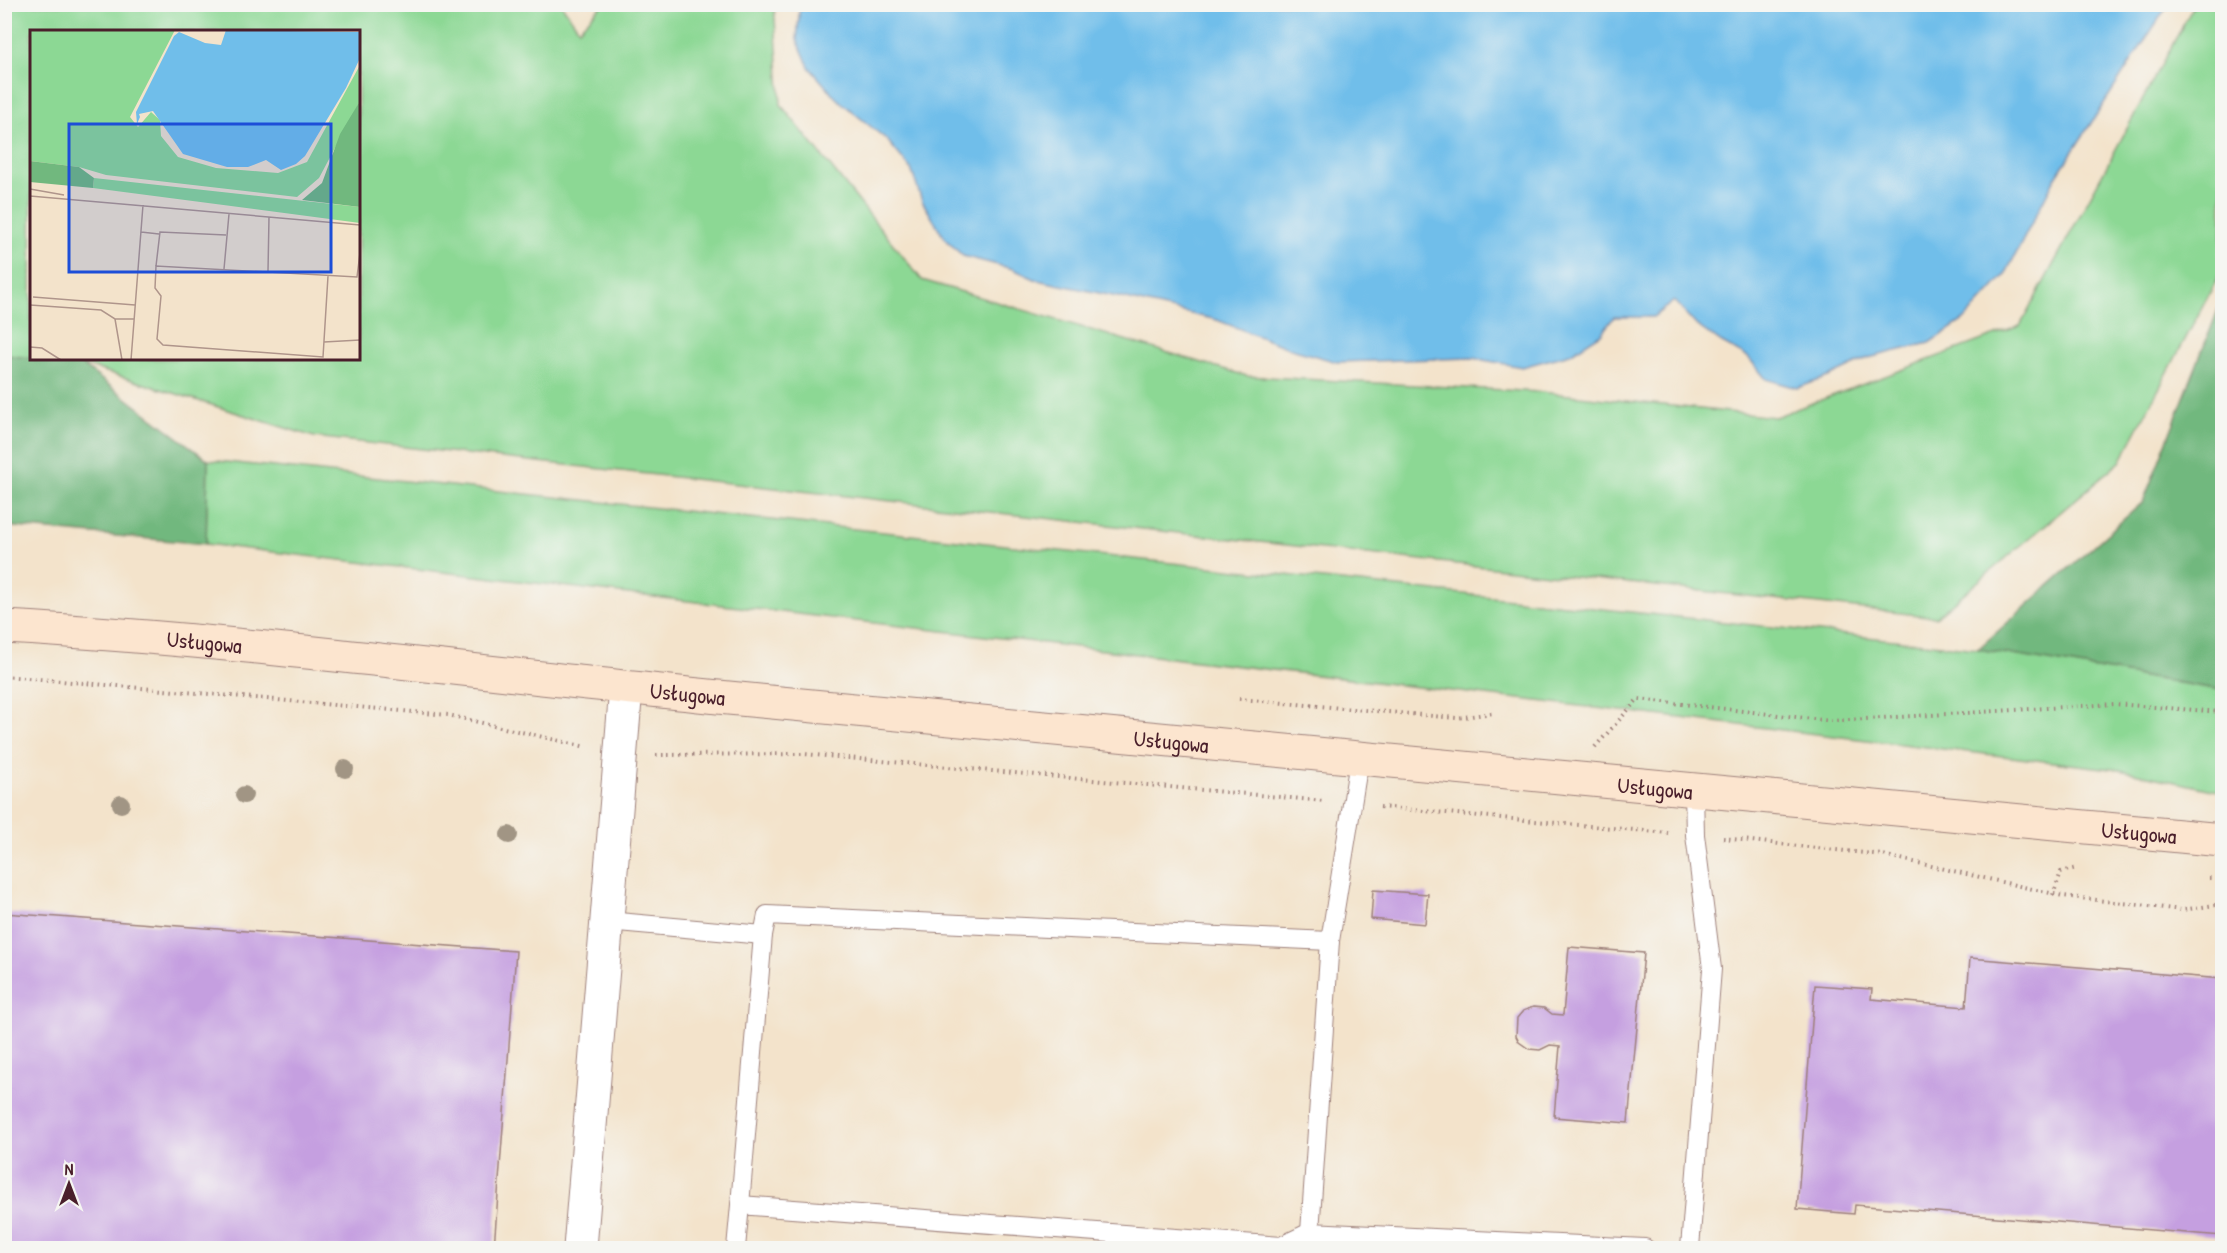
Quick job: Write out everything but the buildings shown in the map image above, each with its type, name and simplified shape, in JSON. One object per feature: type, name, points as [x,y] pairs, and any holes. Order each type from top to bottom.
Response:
[{"type":"street","name":"Usługowa","points":[[4,610],[121,633]]},
{"type":"street","name":"Usługowa","points":[[4,627],[121,633],[626,688],[1359,760],[2223,840]]},
{"type":"street","points":[[580,1248],[626,688]]},
{"type":"lane","points":[[1310,1232],[1330,941],[1359,760]]},
{"type":"lane","points":[[1690,1248],[1712,969],[1695,835],[1694,791]]},
{"type":"lane","points":[[736,1248],[763,934],[767,915],[1330,941]]},
{"type":"lane","points":[[607,921],[763,934]]},
{"type":"lane","points":[[740,1204],[1281,1246],[1310,1232],[1645,1248]]},
{"type":"path","points":[[4,676],[448,715],[620,755],[804,754],[1695,835],[1883,855],[2053,895],[2182,910],[2223,904]]},
{"type":"path","points":[[1239,699],[1456,718],[1494,713]]},
{"type":"path","points":[[1567,778],[1638,699],[1831,721],[2114,704],[2223,712]]},
{"type":"path","points":[[2053,895],[2061,872],[2077,868]]},
{"type":"green space","points":[[561,4],[579,29],[602,5],[774,5],[781,105],[922,280],[1247,376],[1541,392],[1775,417],[2020,326],[2194,5],[2222,5],[2222,270],[2120,462],[1936,617],[314,437],[81,364],[45,360],[360,360],[360,30],[30,30],[30,358],[5,355],[5,5]]},
{"type":"green space","points":[[2222,300],[2222,690],[1978,649],[2143,502]]},
{"type":"green space","points":[[5,355],[30,358],[30,360],[81,364],[208,460],[206,544],[5,526]]},
{"type":"green space","points":[[208,460],[1978,649],[2222,690],[2222,792],[2120,770],[206,544]]},
{"type":"water","points":[[800,4],[2168,5],[2054,180],[2005,275],[1964,320],[1929,343],[1868,358],[1831,376],[1797,388],[1766,379],[1748,357],[1696,325],[1674,301],[1653,317],[1614,317],[1601,334],[1570,354],[1522,367],[1472,358],[1337,362],[1291,349],[1217,320],[1037,280],[1013,269],[963,256],[945,239],[922,201],[911,169],[887,140],[836,98],[809,67],[797,39]]}]
